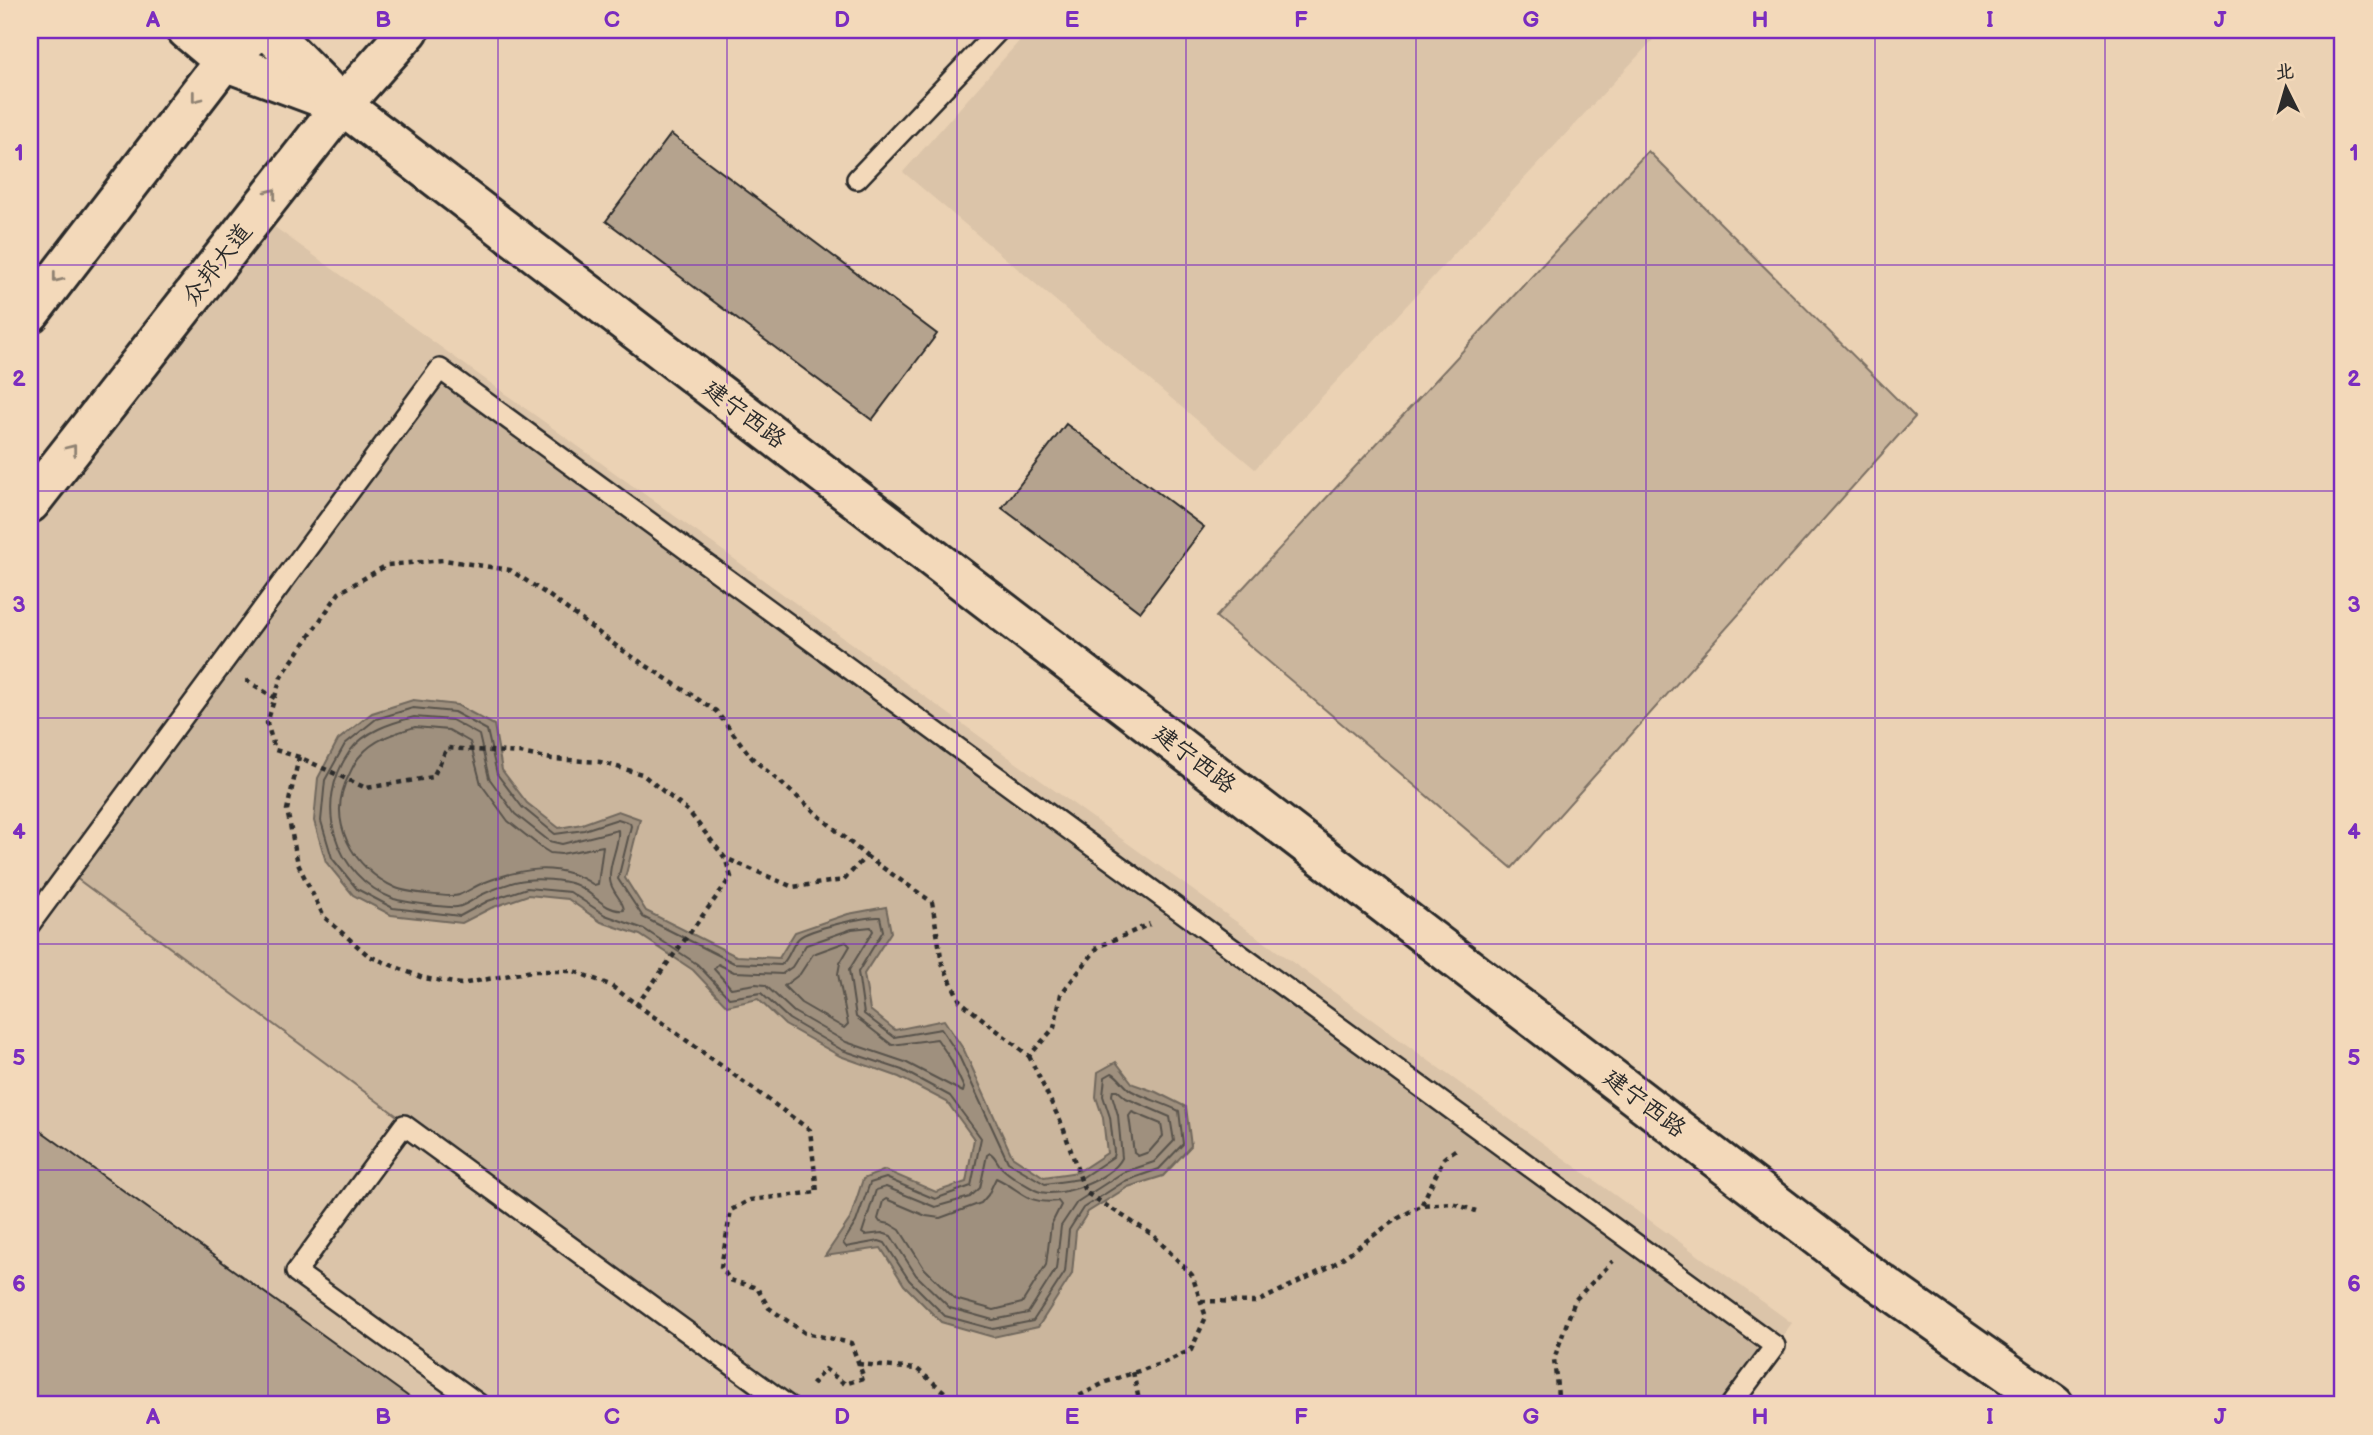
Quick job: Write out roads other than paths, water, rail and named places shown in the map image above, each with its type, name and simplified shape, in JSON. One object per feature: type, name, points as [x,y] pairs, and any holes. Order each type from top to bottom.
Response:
[{"type":"street","points":[[187,30],[224,61],[342,105]]},
{"type":"street","points":[[30,313],[224,61],[258,30]]},
{"type":"street","points":[[268,30],[342,105]]},
{"type":"street","name":"众邦大道","points":[[30,503],[342,105],[409,30]]},
{"type":"street","name":"建宁西路","points":[[342,105],[1858,1267],[2054,1405]]},
{"type":"lane","points":[[857,179],[999,30]]},
{"type":"lane","points":[[30,924],[440,369],[1775,1346],[1731,1405]]},
{"type":"lane","points":[[480,1405],[296,1272],[404,1125],[795,1401]]},
{"type":"water","points":[[413,700],[457,705],[494,725],[502,770],[527,803],[559,828],[582,824],[618,811],[640,819],[625,878],[646,911],[736,956],[779,958],[795,932],[848,914],[886,907],[891,932],[864,974],[870,1010],[895,1030],[944,1020],[964,1050],[1012,1156],[1044,1177],[1078,1172],[1107,1153],[1103,1118],[1096,1097],[1098,1072],[1116,1062],[1133,1084],[1186,1107],[1191,1146],[1163,1176],[1128,1187],[1088,1212],[1076,1231],[1072,1274],[1038,1327],[993,1337],[941,1322],[904,1285],[881,1248],[825,1256],[850,1219],[863,1179],[885,1170],[936,1192],[966,1182],[974,1139],[947,1102],[899,1077],[840,1056],[785,1025],[758,999],[727,1006],[693,970],[640,935],[601,922],[568,899],[528,895],[491,908],[462,923],[391,915],[353,895],[326,862],[314,821],[318,778],[338,740],[372,713]]}]
